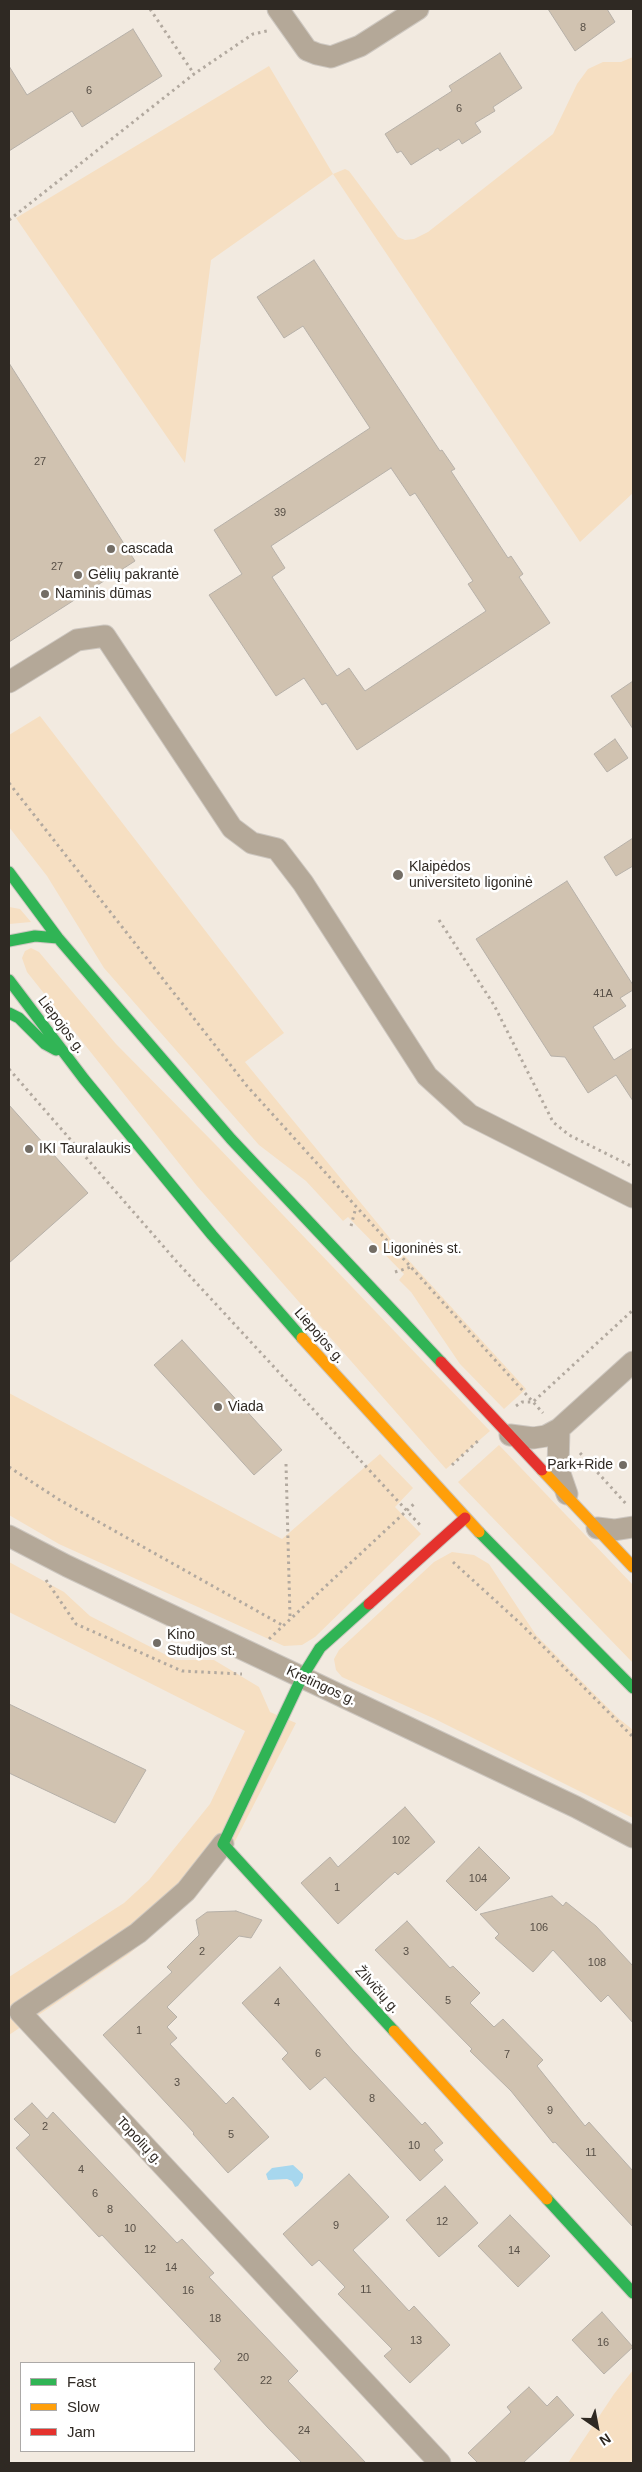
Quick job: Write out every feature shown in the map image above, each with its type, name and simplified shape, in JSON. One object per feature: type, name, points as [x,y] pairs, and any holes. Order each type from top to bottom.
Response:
[{"type":"main road","points":[[9,872],[58,938],[231,1139],[633,1567]]},
{"type":"main road","points":[[9,941],[35,936],[58,938]]},
{"type":"main road","name":"Liepojos g.","points":[[9,980],[63,1053],[224,1249],[349,1392],[465,1518],[633,1688]]},
{"type":"main road","points":[[9,1013],[19,1018],[45,1044],[63,1053]]},
{"type":"main road","points":[[223,1844],[302,1677],[320,1648],[465,1518]]},
{"type":"main road","name":"Žilvičių g.","points":[[223,1844],[633,2293]]},
{"type":"street","points":[[282,15],[307,50],[331,57],[360,46],[418,9]]},
{"type":"street","points":[[9,682],[77,640],[105,636],[232,828],[252,843],[277,849],[303,882],[427,1076],[470,1115],[633,1197]]},
{"type":"street","points":[[504,1429],[533,1438],[546,1436],[559,1430],[633,1362]]},
{"type":"street","points":[[559,1430],[558,1468],[568,1497]]},
{"type":"street","points":[[597,1528],[614,1530],[633,1526]]},
{"type":"street","name":"Kretingos g.","points":[[9,1536],[67,1566],[576,1806],[633,1837]]},
{"type":"street","name":"Topolių g.","points":[[223,1844],[186,1891],[138,1933],[20,2012],[440,2463]]},
{"type":"path","points":[[150,9],[194,74]]},
{"type":"path","points":[[9,220],[194,74],[253,34],[274,29],[282,15]]},
{"type":"path","points":[[9,783],[247,1086],[633,1512]]},
{"type":"path","points":[[439,920],[494,1005],[553,1122],[570,1135],[633,1167]]},
{"type":"path","points":[[9,1069],[177,1262],[408,1511],[436,1544],[460,1569],[522,1625],[633,1737]]},
{"type":"path","points":[[351,1226],[356,1207]]},
{"type":"path","points":[[395,1272],[411,1267]]},
{"type":"path","points":[[9,1467],[58,1499],[282,1625],[408,1511],[433,1483],[504,1429],[522,1402],[533,1402],[633,1310]]},
{"type":"path","points":[[286,1464],[290,1618]]},
{"type":"path","points":[[44,1579],[76,1624],[182,1670],[245,1674]]},
{"type":"shaded area","points":[[633,57],[633,493],[580,542],[333,174],[345,169],[349,171],[398,237],[405,240],[414,239],[428,232],[553,134],[577,84],[588,69],[603,62],[621,62]]},
{"type":"shaded area","points":[[269,66],[333,174],[211,260],[185,463],[16,218]]},
{"type":"shaded area","points":[[40,716],[284,1033],[245,1062],[402,1253],[526,1389],[504,1409],[460,1364],[411,1292],[399,1280],[404,1274],[348,1217],[343,1221],[306,1181],[259,1145],[104,968],[47,876],[9,827],[9,735]]},
{"type":"shaded area","points":[[9,907],[20,909],[31,922],[9,924]]},
{"type":"shaded area","points":[[31,948],[39,952],[116,1044],[215,1144],[490,1431],[446,1469],[197,1186],[27,972],[22,958],[25,951]]},
{"type":"shaded area","points":[[9,1393],[282,1539],[380,1454],[413,1488],[395,1507],[421,1534],[315,1637],[302,1645],[284,1646],[59,1544],[9,1515]]},
{"type":"shaded area","points":[[499,1445],[633,1585],[633,1663],[458,1482]]},
{"type":"shaded area","points":[[452,1552],[474,1555],[489,1564],[536,1635],[617,1717],[633,1730],[633,1818],[435,1719],[342,1677],[336,1670],[334,1659],[339,1650],[434,1562]]},
{"type":"shaded area","points":[[9,1562],[64,1592],[90,1616],[176,1660],[214,1660],[259,1687],[270,1712],[296,1723],[234,1843],[203,1884],[170,1919],[129,1954],[9,2035],[9,1977],[124,1903],[149,1880],[210,1804],[245,1731],[9,1612]]},
{"type":"shaded area","points":[[633,2370],[633,2463],[568,2463],[614,2394]]},
{"type":"water","points":[[293,2165],[303,2174],[303,2178],[298,2186],[295,2187],[292,2181],[287,2179],[268,2180],[266,2174],[272,2168]]},
{"type":"building","points":[[548,9],[607,9],[615,22],[575,51]]},
{"type":"building","points":[[133,29],[162,76],[82,127],[72,111],[9,151],[9,66],[27,95]]},
{"type":"building","points":[[500,53],[522,88],[493,107],[495,111],[475,123],[481,132],[462,144],[459,139],[440,151],[438,148],[411,165],[401,151],[397,153],[385,134],[452,91],[449,86]]},
{"type":"building","points":[[314,260],[440,451],[442,450],[455,469],[451,471],[508,558],[511,556],[523,574],[519,577],[550,623],[357,750],[326,703],[322,705],[304,678],[276,696],[209,595],[242,574],[214,530],[370,428],[303,326],[284,338],[257,297]],"holes":[[[391,468],[410,496],[415,493],[473,581],[468,584],[486,611],[365,691],[349,668],[337,676],[272,577],[285,568],[271,546]]]},
{"type":"building","points":[[9,363],[135,561],[9,642]]},
{"type":"building","points":[[633,681],[633,729],[611,696]]},
{"type":"building","points":[[615,739],[628,758],[607,772],[594,754]]},
{"type":"building","points":[[633,838],[633,866],[616,876],[604,857]]},
{"type":"building","points":[[567,881],[633,985],[633,990],[620,998],[626,1006],[593,1027],[614,1060],[633,1048],[633,1101],[616,1075],[588,1093],[565,1057],[551,1056],[476,939]]},
{"type":"building","name":"IKI Tauralaukis","points":[[9,1105],[88,1193],[9,1263]]},
{"type":"building","name":"Viada","points":[[182,1340],[282,1450],[254,1475],[154,1365]]},
{"type":"building","points":[[9,1704],[146,1770],[115,1823],[9,1773]]},
{"type":"building","points":[[405,1807],[435,1842],[398,1875],[395,1872],[338,1924],[301,1883],[330,1857],[338,1867]]},
{"type":"building","points":[[479,1847],[510,1878],[476,1911],[446,1881]]},
{"type":"building","points":[[552,1896],[563,1906],[566,1902],[596,1926],[633,1966],[633,2023],[608,1995],[601,2002],[553,1950],[533,1972],[495,1938],[499,1934],[480,1914]]},
{"type":"building","points":[[236,1911],[262,1920],[251,1938],[239,1936],[167,2007],[177,2017],[167,2027],[177,2038],[170,2044],[226,2104],[233,2097],[269,2137],[228,2173],[194,2133],[103,2035],[172,1972],[167,1967],[199,1935],[196,1920],[207,1912]]},
{"type":"building","points":[[407,1921],[450,1968],[453,1966],[480,1993],[470,2003],[494,2027],[503,2019],[543,2060],[537,2066],[585,2126],[589,2122],[633,2171],[633,2227],[555,2142],[553,2143],[511,2091],[470,2051],[472,2049],[375,1950]]},
{"type":"building","points":[[280,1967],[353,2051],[422,2125],[425,2122],[443,2143],[434,2150],[443,2160],[420,2181],[325,2077],[310,2090],[282,2059],[288,2053],[242,2003]]},
{"type":"building","points":[[32,2103],[47,2119],[53,2112],[177,2243],[182,2239],[214,2273],[209,2277],[298,2371],[288,2381],[366,2463],[302,2463],[268,2428],[214,2369],[221,2361],[102,2235],[99,2237],[16,2148],[30,2135],[14,2119]]},
{"type":"building","points":[[349,2174],[389,2217],[353,2250],[409,2311],[414,2306],[450,2345],[410,2383],[384,2356],[392,2349],[338,2294],[345,2287],[319,2260],[312,2266],[283,2234]]},
{"type":"building","points":[[445,2186],[478,2223],[439,2257],[406,2220]]},
{"type":"building","points":[[510,2215],[550,2256],[518,2287],[478,2246]]},
{"type":"building","points":[[602,2312],[633,2347],[604,2374],[572,2340]]},
{"type":"building","points":[[529,2387],[547,2406],[557,2396],[574,2415],[523,2463],[478,2463],[468,2453],[511,2412],[507,2407]]},
{"type":"traffic: fast","points":[[9,872],[58,938],[231,1139],[441,1362]]},
{"type":"traffic: fast","points":[[9,941],[35,936],[58,938]]},
{"type":"traffic: fast","points":[[9,980],[84,1079],[212,1235],[302,1338]]},
{"type":"traffic: fast","points":[[9,1013],[19,1018],[45,1044],[56,1050]]},
{"type":"traffic: fast","points":[[479,1532],[633,1688]]},
{"type":"traffic: fast","points":[[369,1604],[320,1648],[302,1677],[223,1844],[394,2031]]},
{"type":"traffic: fast","points":[[547,2199],[633,2293]]},
{"type":"traffic: slow","points":[[302,1338],[479,1532]]},
{"type":"traffic: slow","points":[[542,1470],[633,1567]]},
{"type":"traffic: slow","points":[[394,2031],[547,2199]]},
{"type":"traffic: jam","points":[[441,1362],[542,1470]]},
{"type":"traffic: jam","points":[[369,1604],[465,1518]]},
{"type":"place","name":"cascada","points":[[111,549]]},
{"type":"place","name":"Gėlių pakrantė","points":[[78,575]]},
{"type":"place","name":"Naminis dūmas","points":[[45,594]]},
{"type":"place","name":"Klaipėdos universiteto ligoninė","points":[[398,875]]},
{"type":"place","name":"IKI Tauralaukis","points":[[29,1149]]},
{"type":"place","name":"Ligoninės st.","points":[[373,1249]]},
{"type":"place","name":"Viada","points":[[218,1407]]},
{"type":"place","name":"Park+Ride","points":[[623,1465]]},
{"type":"place","name":"Kino Studijos st.","points":[[157,1643]]}]
